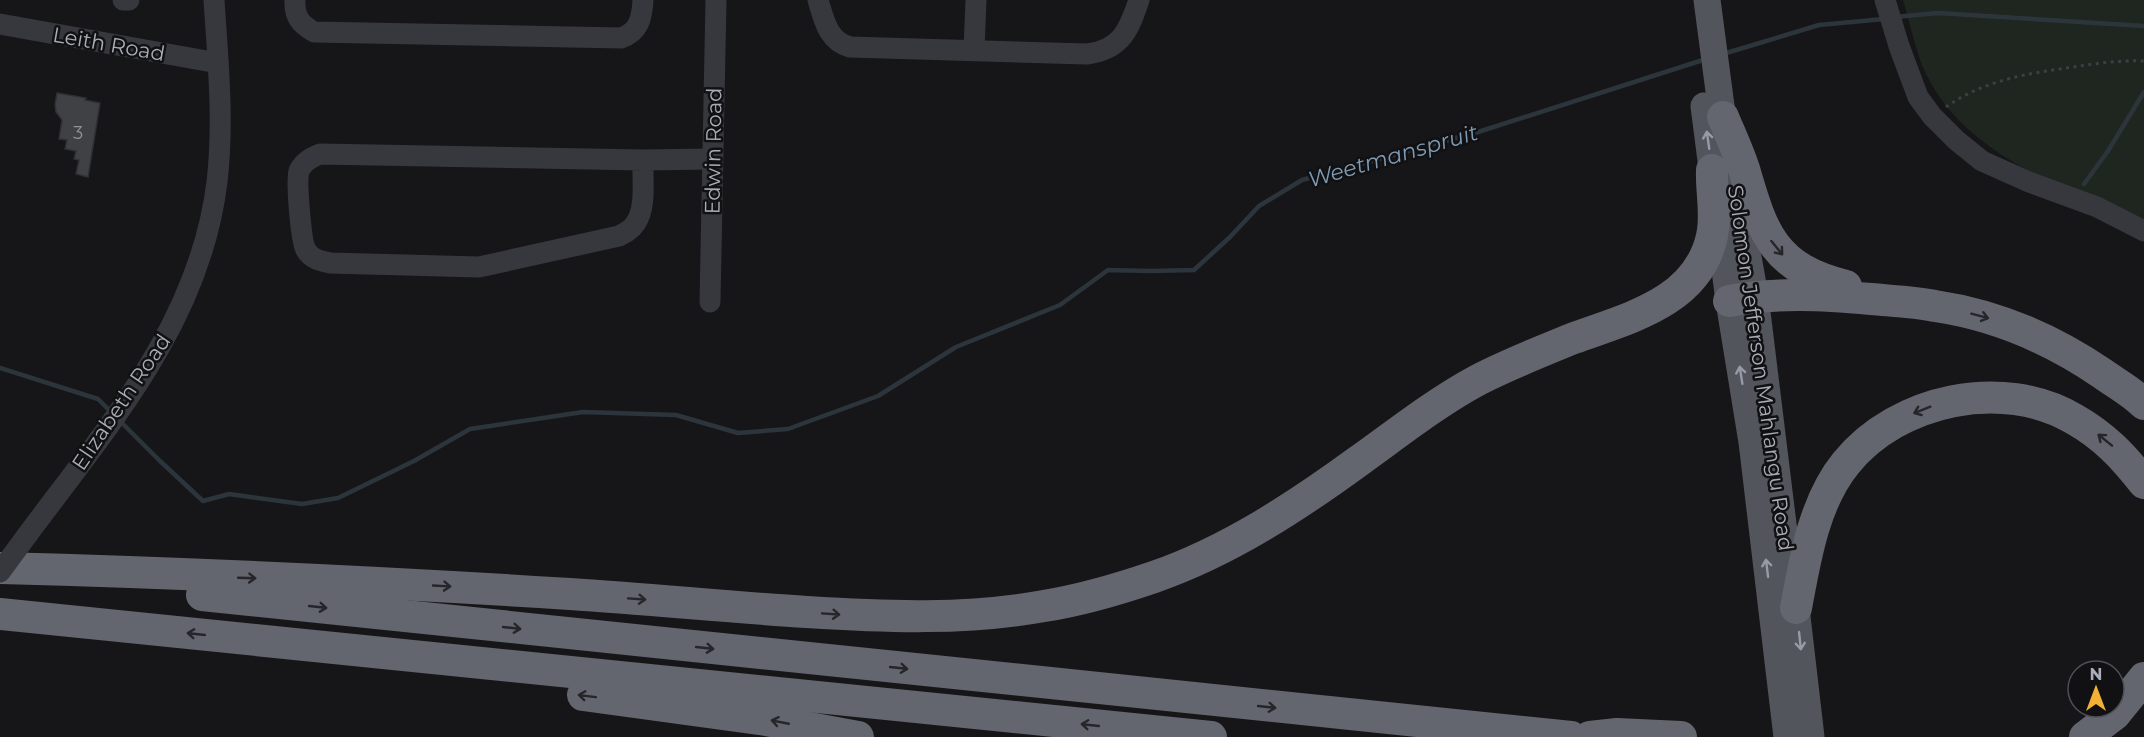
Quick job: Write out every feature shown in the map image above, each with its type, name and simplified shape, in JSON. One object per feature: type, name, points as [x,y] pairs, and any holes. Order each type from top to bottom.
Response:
[{"type":"highway","points":[[1716,110],[1743,166],[1761,223],[1773,244],[1787,260],[1804,272],[1821,279],[2004,322],[2046,339],[2085,361],[2144,404]]},
{"type":"highway","points":[[0,572],[442,586],[882,617],[984,614],[1044,607],[1106,592],[1160,575],[1251,532],[1328,484],[1418,418],[1473,383],[1512,363],[1633,317],[1669,300],[1690,279],[1710,246],[1714,221],[1713,170]]},
{"type":"highway","points":[[1742,298],[1833,296],[1934,305]]},
{"type":"highway","points":[[1796,608],[1804,565],[1816,523],[1834,481],[1846,463],[1872,438],[1885,428],[1924,408],[1944,402],[1990,398],[2024,401],[2051,408],[2073,418],[2101,436],[2123,455],[2144,483]]},
{"type":"highway","points":[[0,572],[1570,737]]},
{"type":"highway","points":[[0,614],[1211,737]]},
{"type":"highway","points":[[254,640],[354,663],[450,679],[766,720],[858,737]]},
{"type":"highway","points":[[2085,737],[2115,714],[2144,678]]},
{"type":"highway","points":[[1590,737],[1617,734],[1681,737]]},
{"type":"main road","name":"Solomon Jefferson Mahlangu Road","points":[[1692,0],[1704,42],[1716,110],[1742,298],[1796,608],[1795,710],[1787,737]]},
{"type":"main road","name":"Solomon Jefferson Mahlangu Road","points":[[1704,42],[1707,0]]},
{"type":"main road","name":"Solomon Jefferson Mahlangu Road","points":[[1716,110],[1713,170],[1742,298],[1752,442],[1795,710],[1811,737]]},
{"type":"street","points":[[123,0],[129,0]]},
{"type":"street","name":"Elizabeth Road","points":[[0,572],[134,391],[173,325],[189,287],[210,217],[217,182],[221,110],[214,0]]},
{"type":"street","points":[[295,0],[298,19],[305,27],[320,32],[621,38],[630,35],[640,22],[643,0]]},
{"type":"street","points":[[716,0],[736,0]]},
{"type":"street","name":"Edwin Road","points":[[710,302],[716,0]]},
{"type":"street","points":[[805,0],[813,2],[818,0],[832,37],[843,45],[868,49],[1087,54],[1108,50],[1124,34],[1139,0]]},
{"type":"street","points":[[974,50],[976,0]]},
{"type":"street","points":[[1885,0],[1918,97],[1932,116],[1956,140],[1982,161],[2029,182],[2097,207],[2144,231]]},
{"type":"street","name":"Leith Road","points":[[0,24],[218,63]]},
{"type":"street","points":[[643,160],[640,213],[630,230],[619,236],[479,267],[330,263],[313,257],[306,251],[303,241],[299,171],[305,162],[320,154],[643,160],[712,159]]},
{"type":"path","points":[[1932,116],[1964,94],[2002,80],[2100,63],[2144,61]]},
{"type":"shaded area","points":[[1903,0],[2144,0],[2144,222],[2051,182],[2021,166],[1992,148],[1966,127],[1944,103],[1922,66]]},
{"type":"building","points":[[57,93],[100,103],[88,177],[76,174],[79,160],[74,159],[76,151],[65,149],[67,140],[59,139],[62,120],[56,112]]},
{"type":"waterway","name":"Weetmanspruit","points":[[1895,17],[1938,13],[2144,26]]},
{"type":"waterway","name":"Weetmanspruit","points":[[1723,54],[1819,25],[1884,19]]},
{"type":"waterway","name":"Weetmanspruit","points":[[119,420],[203,501],[229,494],[302,504],[338,498],[414,461],[470,429],[583,412],[676,415],[738,433],[788,429],[878,396],[956,347],[1060,305],[1108,270],[1194,270],[1259,206],[1302,180],[1478,132],[1706,59]]},
{"type":"waterway","points":[[2084,184],[2108,151],[2144,92]]},
{"type":"waterway","points":[[0,368],[98,399],[111,412]]}]
